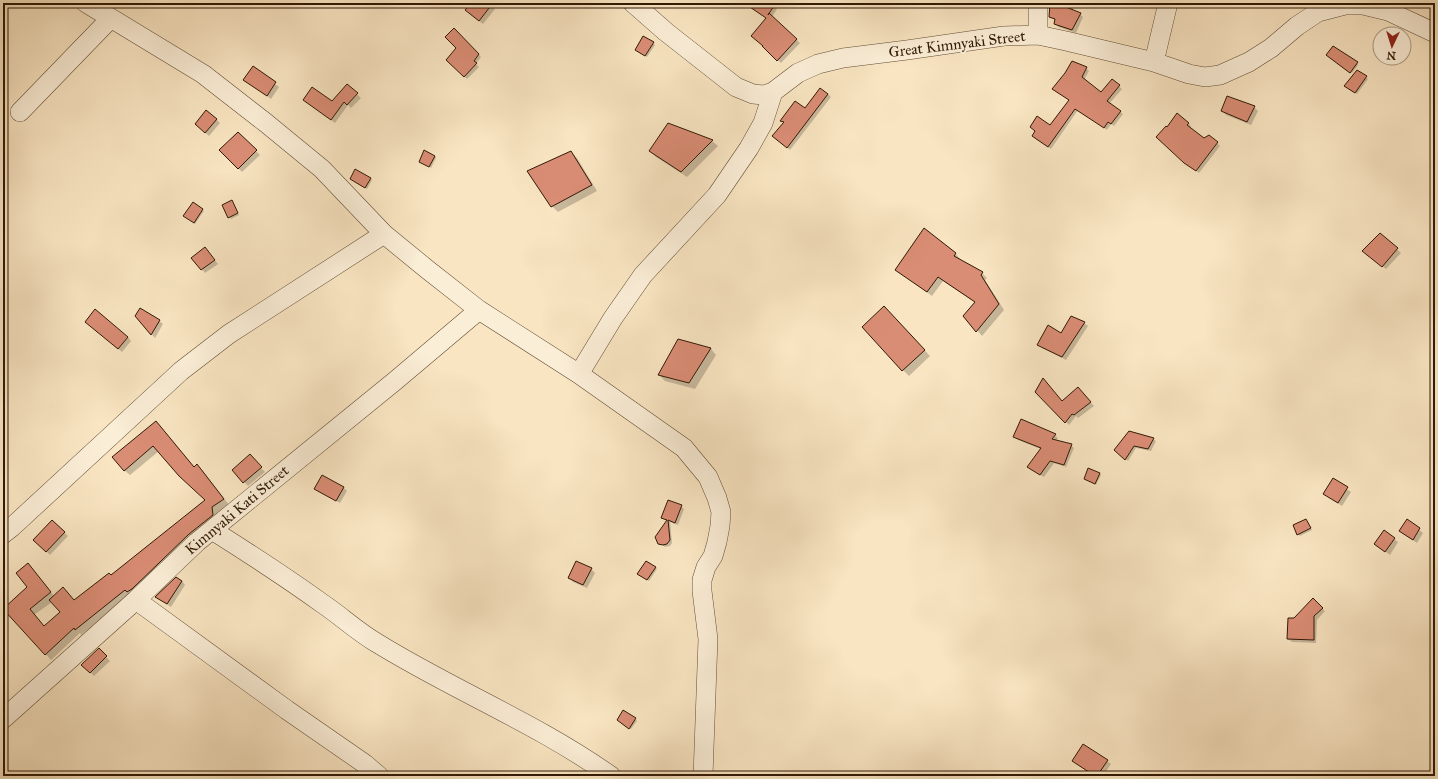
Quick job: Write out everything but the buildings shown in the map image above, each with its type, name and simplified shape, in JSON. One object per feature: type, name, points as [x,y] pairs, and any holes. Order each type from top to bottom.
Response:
[{"type":"street","points":[[86,3],[203,74],[322,168],[384,234],[428,270],[479,310],[579,374],[684,448],[708,478],[717,498],[720,512],[720,526],[713,556],[706,568],[702,580],[702,592],[708,639],[703,776]]},
{"type":"street","points":[[633,3],[666,32],[736,87],[752,94],[773,92]]},
{"type":"street","points":[[1038,3],[1038,35]]},
{"type":"street","points":[[1154,62],[1168,3]]},
{"type":"street","name":"Great Kimnyaki Street","points":[[773,92],[798,73],[818,64],[843,58],[1004,36],[1038,35],[1154,62],[1189,74],[1205,77],[1220,75],[1249,62],[1271,48],[1297,26],[1318,12],[1345,5],[1363,5],[1388,11],[1435,33]]},
{"type":"street","points":[[20,112],[111,18]]},
{"type":"street","points":[[579,374],[613,318],[643,275],[717,195],[749,148],[763,123],[773,92]]},
{"type":"street","points":[[6,527],[181,371],[235,330],[384,234]]},
{"type":"street","name":"Kimnyaki Kati Street","points":[[3,720],[136,600],[197,542],[394,382],[479,310]]},
{"type":"street","points":[[212,530],[323,604],[376,643],[543,733],[574,751],[611,776]]},
{"type":"street","points":[[136,600],[287,710],[365,764],[379,776]]}]
